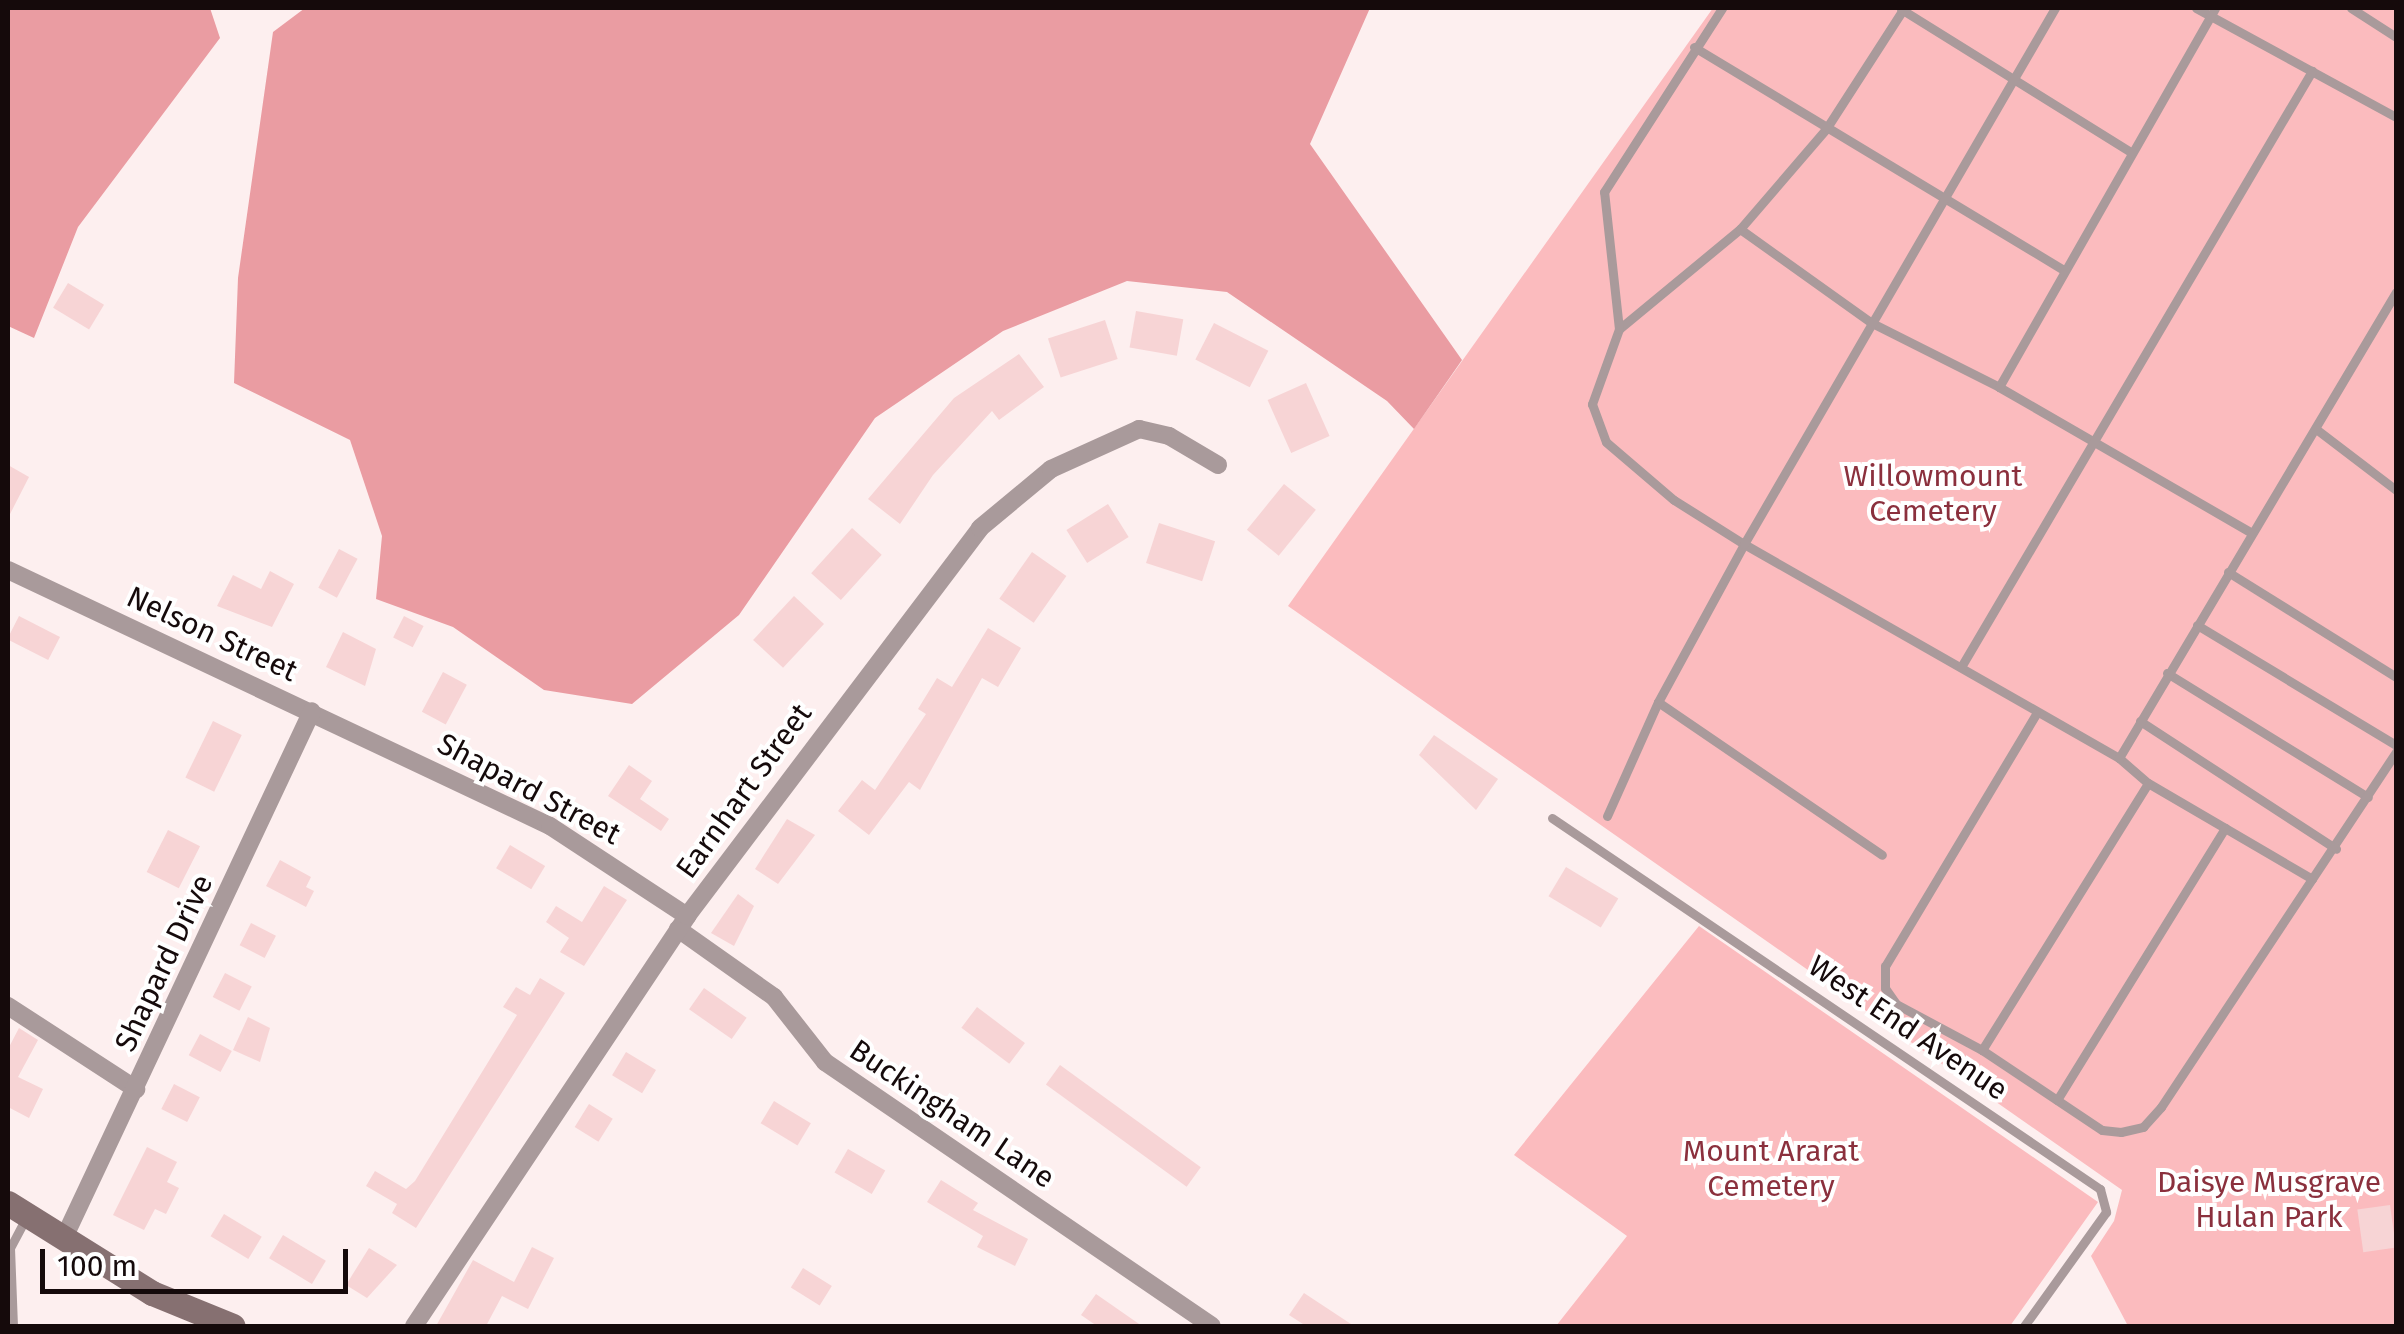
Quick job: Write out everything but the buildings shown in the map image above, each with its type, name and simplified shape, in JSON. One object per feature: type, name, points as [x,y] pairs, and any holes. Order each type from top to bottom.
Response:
[{"type":"street","name":"Earnhart Street","points":[[414,1326],[682,922],[980,528],[1050,469],[1139,429],[1169,436],[1218,465]]},
{"type":"street","name":"Nelson Street","points":[[8,570],[392,747]]},
{"type":"street","name":"Shapard Drive","points":[[64,1238],[312,711]]},
{"type":"street","name":"Shapard Street","points":[[392,747],[550,826],[682,922]]},
{"type":"street","name":"Buckingham Lane","points":[[682,922],[774,997],[825,1062],[1212,1326]]},
{"type":"street","points":[[8,1006],[136,1089]]},
{"type":"street","points":[[18,1209],[152,1293],[232,1326]]},
{"type":"lane","points":[[1722,8],[1604,192],[1618,330],[1592,404],[1606,442],[1674,500],[1744,544],[2119,758],[2148,783],[2312,879]]},
{"type":"lane","points":[[1618,330],[1740,229],[1826,128],[1902,8],[2131,152]]},
{"type":"lane","points":[[1607,816],[1658,702],[1744,544],[1872,322],[1946,203],[2055,8]]},
{"type":"lane","points":[[2196,8],[2213,12],[2396,118]]},
{"type":"lane","points":[[2351,8],[2396,37]]},
{"type":"lane","points":[[1999,387],[2062,269],[2213,12]]},
{"type":"lane","points":[[1694,47],[1946,203],[2062,269]]},
{"type":"lane","points":[[1961,667],[2312,72]]},
{"type":"lane","points":[[1740,229],[1872,322],[1999,387],[2094,446],[2252,533]]},
{"type":"lane","points":[[2119,758],[2396,292]]},
{"type":"lane","points":[[2316,429],[2396,490]]},
{"type":"lane","points":[[2228,572],[2396,677]]},
{"type":"lane","points":[[2197,625],[2396,744]]},
{"type":"lane","points":[[2168,672],[2368,797]]},
{"type":"lane","points":[[1658,702],[1882,855]]},
{"type":"lane","points":[[2036,714],[1884,966],[1886,988],[1896,1004],[1982,1050],[2102,1130],[2143,1127],[2336,848],[2396,752]]},
{"type":"lane","points":[[2140,721],[2336,848]]},
{"type":"lane","points":[[1982,1050],[2148,783]]},
{"type":"lane","name":"West End Avenue","points":[[1552,818],[2100,1189],[2106,1212],[2024,1326]]},
{"type":"lane","points":[[2056,1100],[2225,828]]},
{"type":"lane","points":[[13,1326],[9,1248],[18,1209]]},
{"type":"green space","name":"Willowmount Cemetery","points":[[1713,8],[2396,8],[2396,1326],[2128,1326],[2091,1256],[2114,1221],[2122,1190],[1288,606]]},
{"type":"green space","name":"Mount Ararat Cemetery","points":[[1699,926],[2098,1202],[2010,1326],[1556,1326],[1627,1236],[1514,1155]]},
{"type":"shaded area","points":[[8,8],[210,8],[220,38],[78,227],[34,338],[8,326]]},
{"type":"shaded area","points":[[305,8],[1370,8],[1310,144],[1462,360],[1414,429],[1387,401],[1227,292],[1127,281],[1003,331],[875,418],[739,615],[632,704],[544,690],[453,627],[376,599],[382,536],[350,440],[234,383],[238,278],[273,32]]},
{"type":"park label","name":"Daisye Musgrave Hulan Park","points":[[2269,1199]]}]
